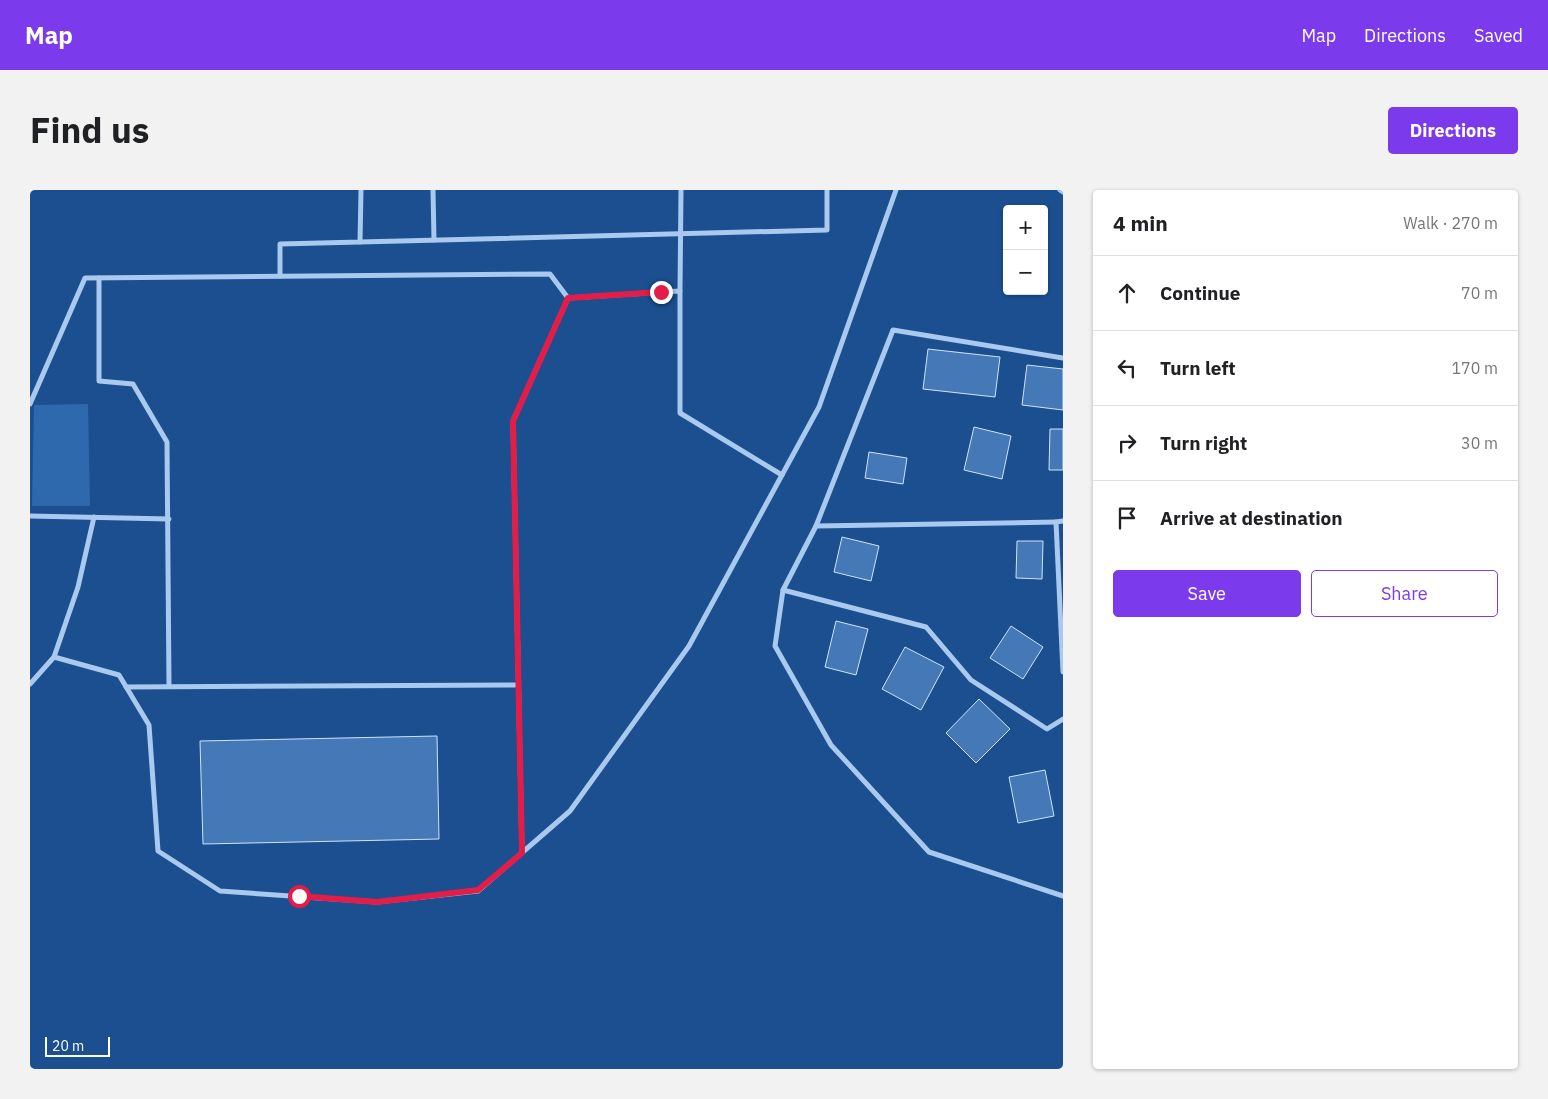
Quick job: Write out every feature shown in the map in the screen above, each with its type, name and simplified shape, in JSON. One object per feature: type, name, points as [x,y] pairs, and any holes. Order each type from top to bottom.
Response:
[{"type":"street","points":[[360,190],[360,242]]},
{"type":"street","points":[[433,190],[434,240]]},
{"type":"street","points":[[681,190],[680,413],[782,475]]},
{"type":"street","points":[[280,276],[280,244],[827,230],[827,190]]},
{"type":"street","points":[[54,657],[119,674],[149,725],[158,851],[220,890],[377,902],[478,890],[570,812],[689,646],[819,407],[896,190]]},
{"type":"street","points":[[30,404],[85,278],[550,274],[568,298]]},
{"type":"street","points":[[98,278],[99,381],[133,384],[167,442],[168,686]]},
{"type":"street","points":[[568,298],[680,291]]},
{"type":"street","points":[[522,853],[513,421],[568,298]]},
{"type":"street","points":[[1063,358],[893,330],[816,526],[782,590],[775,646],[831,745],[929,852],[1063,896]]},
{"type":"street","points":[[30,516],[168,519]]},
{"type":"street","points":[[30,684],[54,657],[78,587],[94,517]]},
{"type":"street","points":[[816,526],[1063,521]]},
{"type":"street","points":[[1056,522],[1063,672]]},
{"type":"street","points":[[782,590],[926,627],[971,680],[1047,729],[1063,719]]},
{"type":"street","points":[[126,687],[518,685]]},
{"type":"shaded area","points":[[88,404],[90,506],[32,506],[34,405]]},
{"type":"building","points":[[928,349],[1000,357],[995,397],[923,389]]},
{"type":"building","points":[[1027,365],[1063,369],[1063,410],[1022,405]]},
{"type":"building","points":[[974,427],[1011,436],[1002,479],[964,470]]},
{"type":"building","points":[[1050,429],[1063,429],[1063,470],[1049,470]]},
{"type":"building","points":[[869,452],[907,458],[903,484],[865,478]]},
{"type":"building","points":[[842,537],[879,546],[871,581],[834,572]]},
{"type":"building","points":[[1017,541],[1043,541],[1042,579],[1016,578]]},
{"type":"building","points":[[836,621],[868,629],[856,675],[825,667]]},
{"type":"building","points":[[1011,626],[1043,647],[1023,679],[990,658]]},
{"type":"building","points":[[905,647],[944,667],[921,710],[882,689]]},
{"type":"building","points":[[979,699],[1010,729],[976,763],[946,733]]},
{"type":"building","points":[[437,736],[439,839],[203,844],[200,741]]},
{"type":"building","points":[[1045,770],[1054,816],[1018,823],[1009,777]]},
{"type":"route","points":[[299,896],[377,902],[478,890],[522,853],[513,421],[568,298],[661,292]]}]
